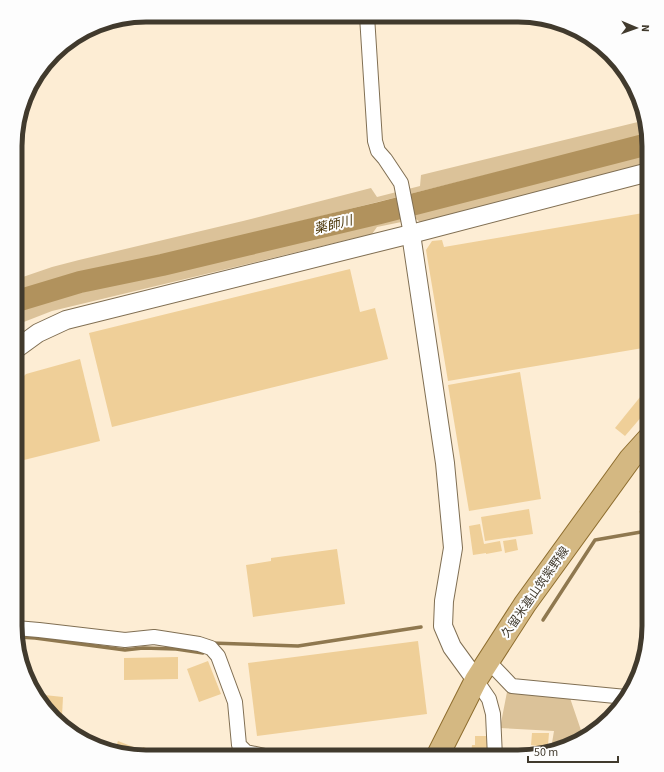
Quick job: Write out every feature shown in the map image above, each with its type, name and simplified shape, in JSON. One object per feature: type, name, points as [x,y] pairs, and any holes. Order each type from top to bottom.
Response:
[{"type":"main road","name":"久留米基山筑紫野線","points":[[441,750],[476,680],[529,598],[630,459],[642,446]]},
{"type":"street","points":[[368,22],[375,141],[378,151],[402,183],[445,464],[453,548],[444,600],[443,626],[452,647],[489,700],[493,714],[495,750]]},
{"type":"street","points":[[22,344],[38,333],[66,320],[410,234],[642,174]]},
{"type":"street","points":[[22,629],[125,640],[154,637],[205,646],[218,656],[235,702],[239,744],[244,750]]},
{"type":"street","points":[[489,662],[512,686],[619,696]]},
{"type":"shaded area","points":[[639,122],[641,136],[32,288],[22,292],[22,277],[52,267],[243,221],[371,188],[377,197],[420,186],[421,175]]},
{"type":"shaded area","points":[[642,154],[642,165],[420,222],[416,219],[377,227],[372,234],[52,311],[22,323],[22,311],[34,304],[373,222]]},
{"type":"shaded area","points":[[507,692],[570,698],[582,732],[565,741],[552,745],[554,731],[500,728]]},
{"type":"building","points":[[642,213],[642,348],[448,381],[426,250],[432,241],[442,240],[444,247]]},
{"type":"building","points":[[350,269],[360,312],[375,308],[388,359],[112,427],[89,333]]},
{"type":"building","points":[[80,359],[100,441],[22,460],[22,378],[26,374]]},
{"type":"building","points":[[520,372],[541,499],[469,511],[448,385]]},
{"type":"building","points":[[642,395],[642,416],[625,436],[615,428]]},
{"type":"building","points":[[529,509],[533,534],[485,541],[481,517]]},
{"type":"building","points":[[480,524],[484,544],[500,541],[502,551],[473,555],[469,526]]},
{"type":"building","points":[[516,539],[518,550],[505,553],[503,541]]},
{"type":"building","points":[[337,549],[345,604],[253,617],[246,565],[271,561],[271,558]]},
{"type":"building","points":[[418,641],[427,714],[257,736],[248,663]]},
{"type":"building","points":[[178,657],[178,679],[124,680],[124,658]]},
{"type":"building","points":[[208,661],[221,694],[199,702],[187,669]]},
{"type":"building","points":[[44,695],[63,697],[62,716],[53,708]]},
{"type":"building","points":[[532,733],[549,733],[548,745],[543,745],[543,747],[531,745]]},
{"type":"building","points":[[475,736],[488,736],[488,750],[472,750],[472,745],[475,745]]},
{"type":"building","points":[[118,741],[136,748],[135,750],[116,746]]},
{"type":"building","points":[[143,747],[153,750],[142,750]]},
{"type":"waterway","name":"薬師川","points":[[22,299],[80,282],[162,265],[380,213],[642,146]]},
{"type":"waterway","points":[[543,620],[595,540],[642,531]]},
{"type":"waterway","points":[[211,643],[298,646],[421,627]]},
{"type":"waterway","points":[[23,637],[125,650],[143,648],[176,649],[203,653],[205,650]]}]
